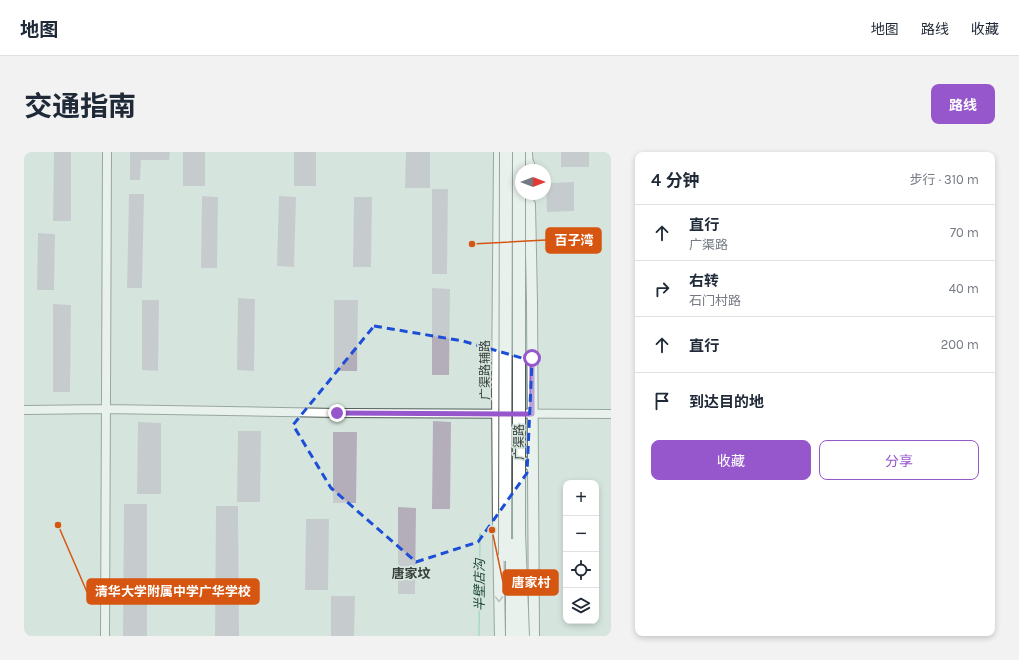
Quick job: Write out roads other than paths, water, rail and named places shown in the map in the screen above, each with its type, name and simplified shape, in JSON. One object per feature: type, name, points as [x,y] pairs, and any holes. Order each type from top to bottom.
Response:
[{"type":"highway","points":[[506,152],[505,563],[512,608]]},
{"type":"highway","name":"广渠路","points":[[512,152],[512,636]]},
{"type":"highway","name":"广渠路","points":[[519,152],[519,533],[523,636]]},
{"type":"highway","points":[[522,598],[527,563],[526,200]]},
{"type":"main road","name":"广渠路辅路","points":[[499,152],[498,469],[500,636]]},
{"type":"main road","name":"广渠路","points":[[529,200],[534,636]]},
{"type":"street","points":[[105,636],[107,152]]},
{"type":"street","points":[[498,356],[502,362],[509,366],[522,365],[532,358]]},
{"type":"street","points":[[24,410],[106,409],[611,414]]},
{"type":"street","points":[[498,469],[508,458],[515,456],[523,460],[533,469]]},
{"type":"street","points":[[499,624],[506,633],[517,636],[528,630],[534,616]]},
{"type":"waterway","name":"半壁店沟","points":[[479,636],[480,534]]},
{"type":"place","name":"百子湾","points":[[472,244]]},
{"type":"place","name":"清华大学附属中学广华学校","points":[[58,525]]},
{"type":"place","name":"唐家村","points":[[492,530]]},
{"type":"district","name":"唐家坟","points":[[411,573]]}]
